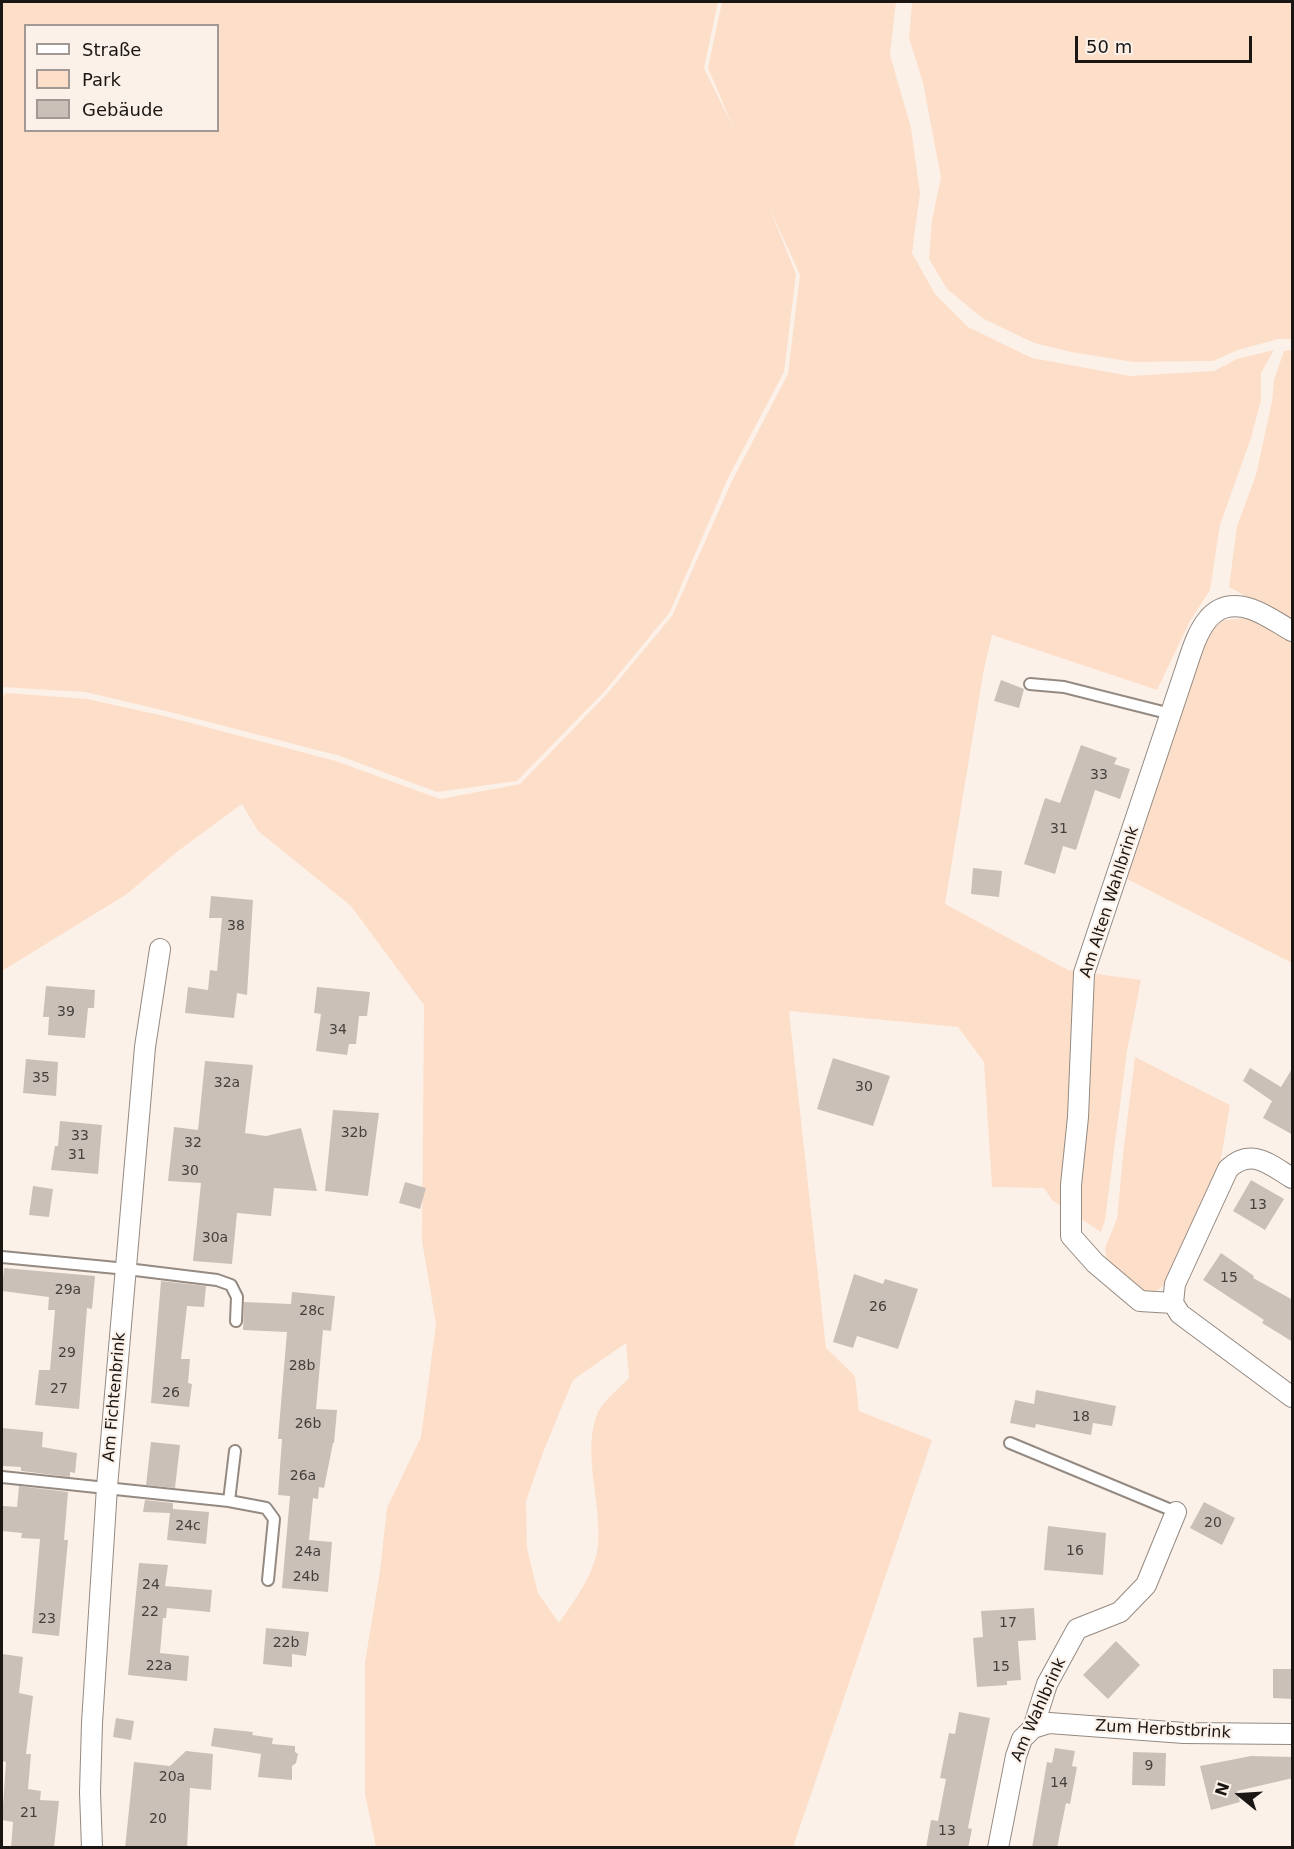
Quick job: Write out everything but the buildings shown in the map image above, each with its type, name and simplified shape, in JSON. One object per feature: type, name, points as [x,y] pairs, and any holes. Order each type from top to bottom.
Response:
[{"type":"street","name":"Am Alten Wahlbrink","points":[[1173,1304],[1140,1301],[1095,1263],[1071,1236],[1071,1185],[1078,1117],[1084,973],[1197,638],[1205,622],[1215,611],[1224,608],[1248,608],[1293,631]]},
{"type":"street","name":"Am Fichtenbrink","points":[[93,1848],[90,1792],[92,1723],[107,1487],[145,1047],[160,949]]},
{"type":"street","points":[[1293,1178],[1264,1161],[1250,1157],[1238,1160],[1228,1168],[1175,1284],[1173,1304],[1180,1314],[1293,1397]]},
{"type":"street","name":"Am Wahlbrink","points":[[998,1848],[1016,1756],[1022,1739],[1033,1728],[1047,1684],[1077,1629],[1120,1612],[1146,1586],[1176,1512]]},
{"type":"street","name":"Zum Herbstbrink","points":[[1033,1728],[1049,1723],[1184,1732],[1293,1734]]},
{"type":"lane","points":[[1030,684],[1064,687],[1171,714]]},
{"type":"lane","points":[[2,1257],[217,1280],[231,1285],[237,1297],[236,1321]]},
{"type":"lane","points":[[1010,1443],[1176,1512]]},
{"type":"lane","points":[[229,1501],[235,1450]]},
{"type":"lane","points":[[2,1477],[229,1501],[266,1508],[274,1519],[268,1580]]},
{"type":"green space","points":[[2,2],[718,2],[704,68],[734,129],[708,68],[722,2],[896,2],[890,55],[911,128],[920,193],[912,253],[935,294],[968,327],[1032,358],[1130,376],[1214,371],[1237,359],[1274,350],[1261,373],[1261,400],[1251,438],[1220,525],[1210,590],[1190,621],[1157,690],[992,635],[984,669],[945,904],[1068,970],[1141,980],[1127,1051],[1105,1220],[1101,1232],[1052,1200],[1044,1188],[992,1187],[984,1062],[958,1027],[789,1011],[826,1348],[855,1376],[859,1411],[932,1440],[793,1847],[376,1847],[365,1794],[365,1662],[380,1571],[387,1508],[421,1437],[436,1324],[422,1241],[424,1005],[351,906],[258,831],[242,804],[178,851],[127,894],[2,971],[2,697],[6,693],[87,699],[164,716],[336,761],[440,799],[520,784],[607,694],[672,616],[732,481],[788,374],[800,275],[770,209],[796,274],[784,372],[728,478],[670,612],[604,692],[517,781],[437,792],[340,756],[85,692],[2,687]],"holes":[[[626,1343],[629,1378],[598,1412],[593,1427],[591,1444],[598,1545],[593,1566],[583,1587],[559,1623],[538,1593],[527,1548],[526,1501],[573,1380]]]},
{"type":"green space","points":[[912,2],[1292,2],[1292,339],[1278,339],[1238,350],[1213,361],[1133,362],[1071,352],[1034,343],[982,318],[947,289],[929,259],[932,220],[941,177],[923,83],[909,38]]},
{"type":"green space","points":[[1292,350],[1292,621],[1229,587],[1237,526],[1256,475],[1272,401],[1274,380],[1284,351]]},
{"type":"green space","points":[[1249,618],[1292,643],[1292,963],[1125,878],[1206,634],[1224,620]]},
{"type":"green space","points":[[1135,1057],[1230,1105],[1221,1159],[1165,1284],[1148,1295],[1107,1264],[1105,1248],[1117,1219]]}]
